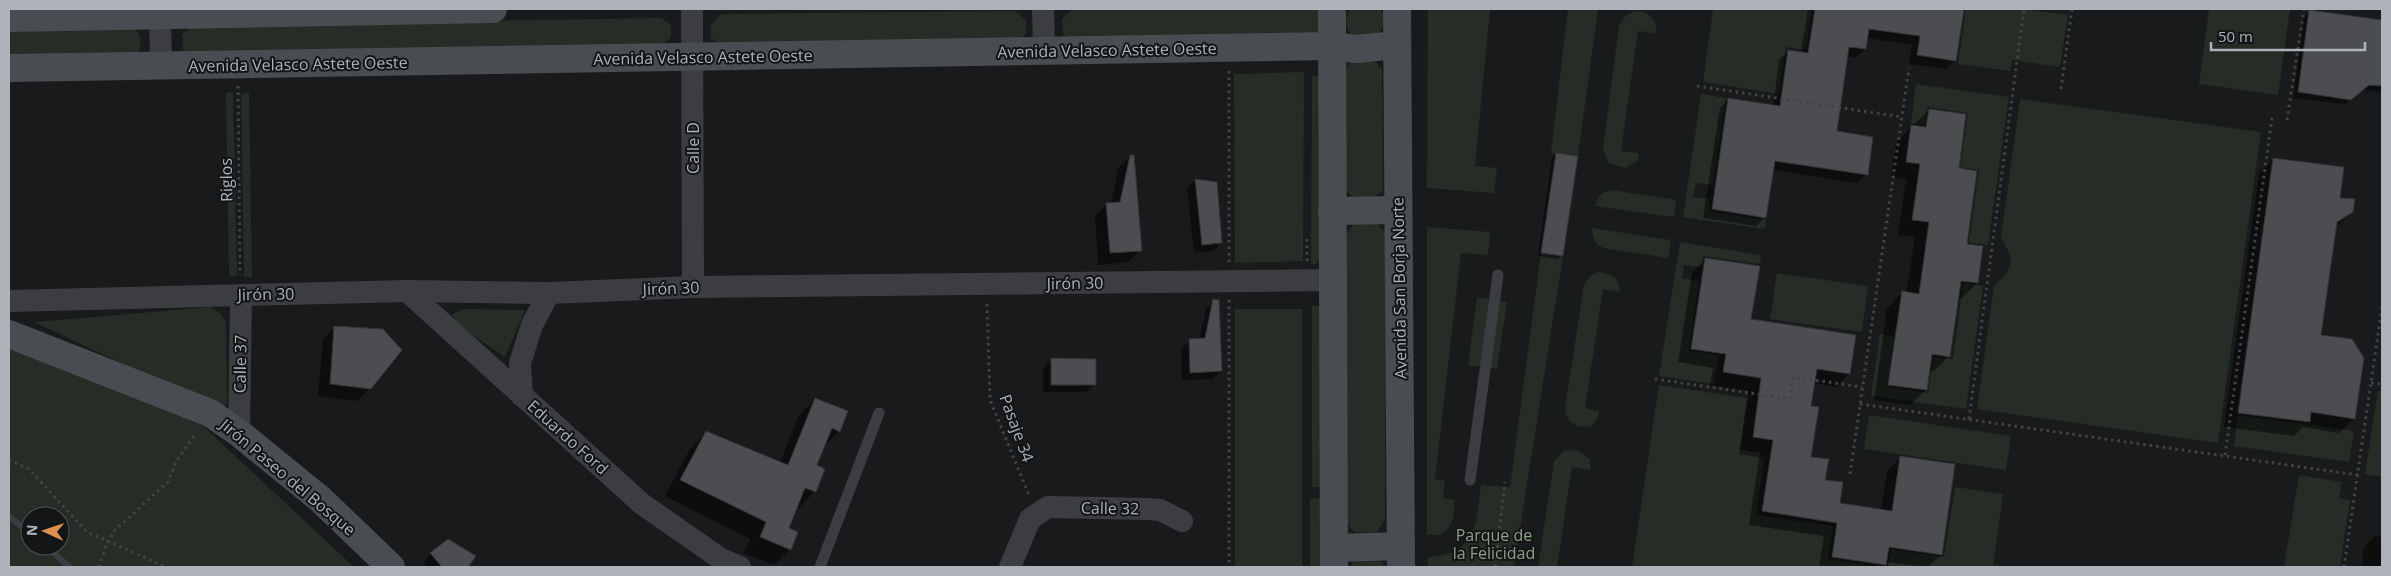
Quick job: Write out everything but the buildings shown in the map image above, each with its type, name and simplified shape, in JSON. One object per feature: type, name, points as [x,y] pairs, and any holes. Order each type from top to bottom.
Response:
[{"type":"street","points":[[9,18],[160,11],[493,9]]},
{"type":"street","name":"Calle D","points":[[692,9],[693,287]]},
{"type":"street","points":[[1043,9],[1044,51]]},
{"type":"street","points":[[1332,9],[1334,558],[1401,556]]},
{"type":"street","name":"Avenida San Borja Norte","points":[[1397,9],[1401,556]]},
{"type":"street","points":[[160,11],[161,66]]},
{"type":"street","name":"Avenida Velasco Astete Oeste","points":[[9,68],[1331,46],[1357,49],[1396,45]]},
{"type":"street","points":[[1332,211],[1397,210]]},
{"type":"street","name":"Jirón 30","points":[[9,301],[407,291],[549,293],[693,287],[1332,280]]},
{"type":"street","name":"Eduardo Ford","points":[[407,291],[642,504],[721,559],[740,567]]},
{"type":"street","points":[[522,396],[520,363],[532,325],[549,293]]},
{"type":"street","name":"Calle 37","points":[[239,432],[241,295]]},
{"type":"street","name":"Jirón Paseo del Bosque","points":[[9,334],[199,407],[239,432],[320,499],[391,567]]},
{"type":"street","points":[[1010,567],[1034,505]]},
{"type":"street","name":"Calle 32","points":[[1034,505],[1160,510],[1182,521]]},
{"type":"lane","points":[[1470,480],[1498,275]]},
{"type":"lane","points":[[820,567],[879,413]]},
{"type":"path","points":[[1970,420],[2024,9]]},
{"type":"path","points":[[2061,89],[2072,9]]},
{"type":"path","points":[[2287,120],[2304,9]]},
{"type":"path","name":"Riglos","points":[[237,65],[241,295]]},
{"type":"path","points":[[1850,474],[1910,68]]},
{"type":"path","points":[[1229,70],[1229,567]]},
{"type":"path","points":[[1697,86],[1902,118]]},
{"type":"path","points":[[2225,455],[2272,118]]},
{"type":"path","name":"Pasaje 34","points":[[987,304],[990,400],[1034,505]]},
{"type":"path","points":[[2344,567],[2382,308]]},
{"type":"path","points":[[1655,379],[1790,398],[1793,377],[1862,387]]},
{"type":"path","points":[[2371,383],[2382,384]]},
{"type":"path","points":[[1860,404],[2358,475]]},
{"type":"path","points":[[99,567],[107,542],[115,530],[168,482],[176,462],[197,432]]},
{"type":"path","points":[[9,460],[29,469],[88,532],[166,567]]},
{"type":"path","points":[[1494,567],[1505,482]]},
{"type":"green space","points":[[1073,9],[1319,9],[1319,33],[1073,42],[1063,34],[1062,19]]},
{"type":"green space","points":[[1350,9],[1380,9],[1383,23],[1377,36],[1353,37],[1346,23]]},
{"type":"green space","points":[[1428,9],[1490,9],[1475,166],[1497,168],[1494,193],[1427,188]]},
{"type":"green space","points":[[1568,9],[1598,9],[1578,156],[1551,153]]},
{"type":"green space","points":[[1713,9],[1812,9],[1806,50],[1786,47],[1779,94],[1703,82]]},
{"type":"green space","points":[[1966,9],[2023,9],[2068,15],[2060,67],[2012,60],[2010,71],[1958,64]]},
{"type":"green space","points":[[2209,9],[2290,9],[2278,95],[2199,84]]},
{"type":"green space","points":[[1015,11],[1026,20],[1026,34],[1016,42],[722,46],[711,38],[711,26],[720,14]]},
{"type":"green space","points":[[1637,11],[1646,13],[1654,20],[1656,33],[1638,31],[1621,151],[1639,153],[1638,160],[1626,168],[1609,163],[1603,149],[1619,26],[1626,16]]},
{"type":"green space","points":[[661,18],[671,25],[671,37],[661,47],[195,55],[183,50],[182,34],[193,26]]},
{"type":"green space","points":[[133,25],[139,34],[141,42],[134,59],[9,61],[9,28]]},
{"type":"green space","points":[[1372,58],[1382,69],[1383,190],[1370,200],[1354,199],[1345,189],[1344,71],[1353,59]]},
{"type":"green space","points":[[1304,72],[1303,261],[1235,263],[1234,74]]},
{"type":"green space","points":[[1312,76],[1319,76],[1319,258],[1316,264],[1311,264]]},
{"type":"green space","points":[[1916,84],[2009,97],[1988,245],[1969,242],[1979,170],[1960,167],[1968,113],[1928,107],[1925,125],[1911,123]]},
{"type":"green space","points":[[233,92],[237,276],[229,276],[226,93]]},
{"type":"green space","points":[[249,93],[252,277],[244,277],[241,94]]},
{"type":"green space","points":[[1701,94],[1726,98],[1713,185],[1696,183],[1693,197],[1710,199],[1709,211],[1766,220],[1765,229],[1683,217]]},
{"type":"green space","points":[[2020,99],[2261,132],[2218,443],[1977,409],[1994,286],[2006,273],[2011,264],[2009,253],[2001,238]]},
{"type":"green space","points":[[1611,190],[1676,200],[1674,217],[1595,206],[1600,195]]},
{"type":"green space","points":[[1356,221],[1374,221],[1386,233],[1385,519],[1377,532],[1355,532],[1344,521],[1345,237]]},
{"type":"green space","points":[[1427,227],[1490,232],[1488,255],[1461,253],[1435,479],[1445,481],[1443,498],[1455,500],[1453,519],[1447,530],[1439,535],[1427,535]]},
{"type":"green space","points":[[1592,228],[1671,240],[1668,258],[1603,248],[1595,240]]},
{"type":"green space","points":[[1680,242],[1761,255],[1760,264],[1703,256],[1701,267],[1684,265],[1682,278],[1699,281],[1689,351],[1719,355],[1714,384],[1659,376]]},
{"type":"green space","name":"Parque de la Felicidad","points":[[1541,253],[1563,256],[1514,567],[1428,567],[1428,557],[1444,555],[1456,550],[1465,543],[1471,534],[1478,512],[1481,485],[1510,487]]},
{"type":"green space","points":[[1598,272],[1614,277],[1620,292],[1603,289],[1585,408],[1599,411],[1598,417],[1592,426],[1582,427],[1570,422],[1565,408],[1584,285],[1590,276]]},
{"type":"green space","points":[[1777,273],[1868,286],[1862,332],[1770,319]]},
{"type":"green space","points":[[1963,283],[1983,286],[1966,409],[1871,396],[1880,334],[1894,337],[1887,387],[1928,393],[1933,357],[1953,359]]},
{"type":"green space","points":[[1477,297],[1507,302],[1497,369],[1468,365]]},
{"type":"green space","points":[[1312,306],[1323,306],[1323,487],[1312,487]]},
{"type":"green space","points":[[211,307],[220,313],[226,322],[227,404],[221,410],[34,322]]},
{"type":"green space","points":[[463,309],[525,310],[505,357],[458,325],[452,315]]},
{"type":"green space","points":[[1235,309],[1302,309],[1302,567],[1235,567]]},
{"type":"green space","points":[[9,342],[134,393],[202,425],[354,567],[9,567]]},
{"type":"green space","points":[[1659,385],[1747,398],[1739,454],[1764,458],[1756,515],[1833,526],[1828,559],[1881,567],[1632,567]]},
{"type":"green space","points":[[2378,391],[2382,391],[2382,477],[2365,474]]},
{"type":"green space","points":[[1869,415],[2011,436],[2006,470],[1864,449]]},
{"type":"green space","points":[[2238,415],[2354,431],[2349,462],[2234,446]]},
{"type":"green space","points":[[1564,451],[1579,451],[1590,459],[1590,470],[1572,467],[1557,567],[1538,567],[1554,461]]},
{"type":"green space","points":[[2299,475],[2342,482],[2339,498],[2350,500],[2340,567],[2284,567]]},
{"type":"green space","points":[[1955,487],[2003,494],[1993,565],[2011,567],[1888,567],[1891,549],[1944,557]]},
{"type":"green space","points":[[1325,498],[1325,567],[1310,567],[1310,499]]},
{"type":"green space","points":[[1355,559],[1379,560],[1387,567],[1350,567]]},
{"type":"waterway","points":[[9,516],[20,525]]},
{"type":"waterway","points":[[57,556],[70,567]]}]
